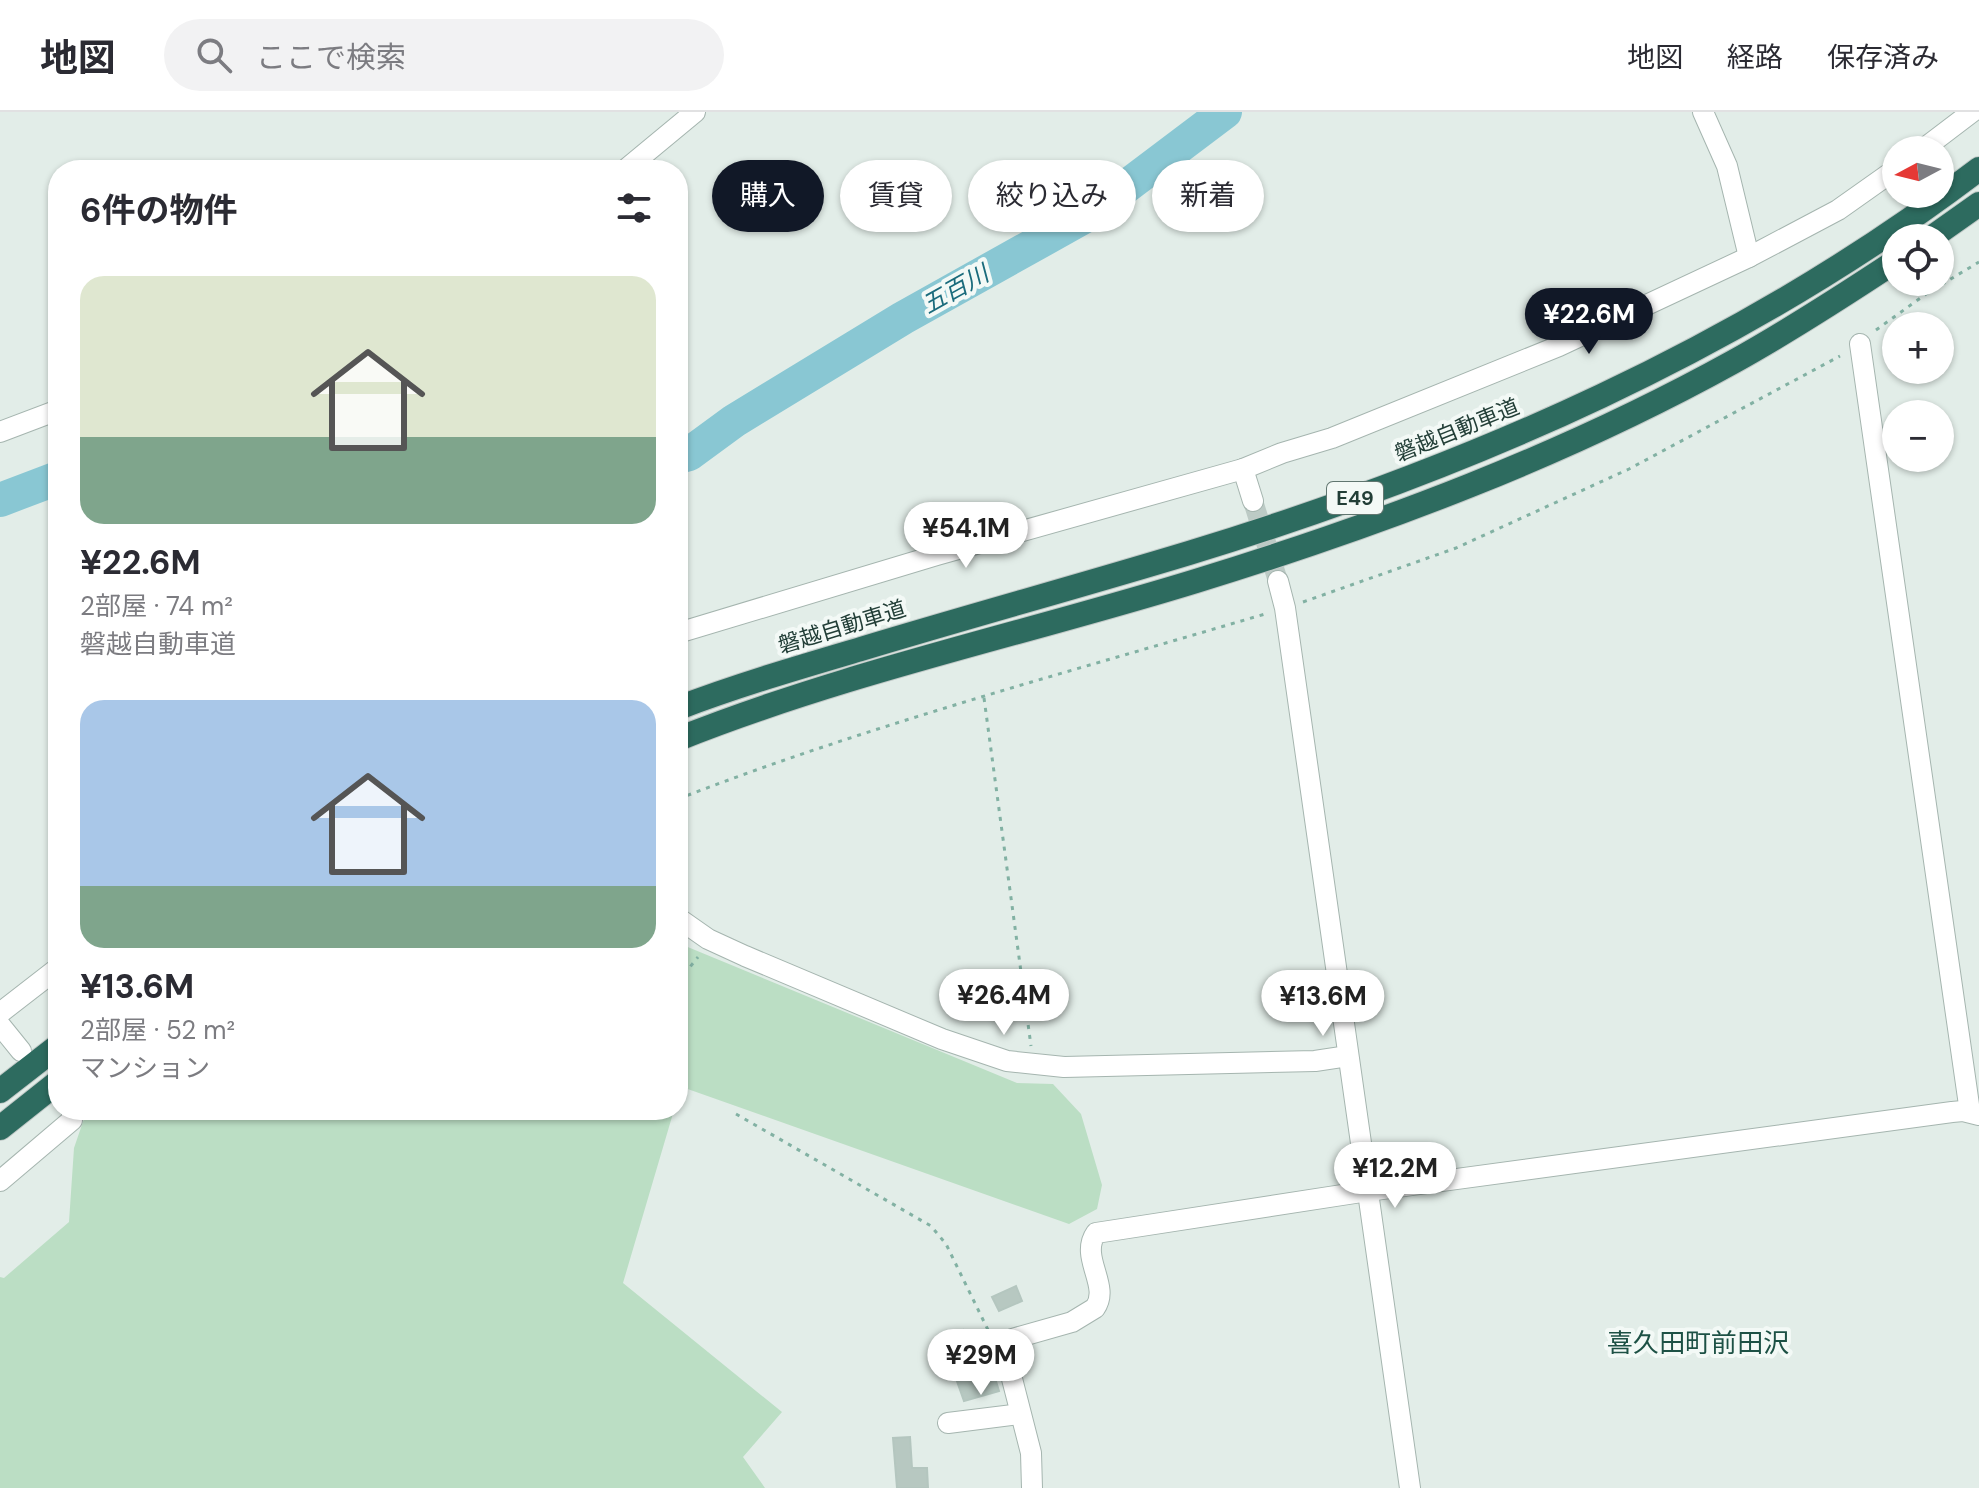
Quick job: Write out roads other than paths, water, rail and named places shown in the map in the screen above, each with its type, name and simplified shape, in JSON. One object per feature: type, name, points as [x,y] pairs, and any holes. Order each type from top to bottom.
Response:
[{"type":"highway","name":"磐越自動車道","points":[[688,705],[803,666],[1307,516],[1496,444],[1627,386],[1717,337],[1815,279],[1935,202],[1979,169]]},
{"type":"highway","points":[[1951,224],[1979,204]]},
{"type":"highway","name":"E49","points":[[688,736],[887,670],[1195,581],[1509,471],[1639,411],[1734,362],[1882,270]]},
{"type":"highway","points":[[0,1091],[48,1054]]},
{"type":"highway","points":[[0,1128],[48,1090]]},
{"type":"street","points":[[637,160],[695,112]]},
{"type":"street","points":[[1703,112],[1727,166],[1749,257]]},
{"type":"street","points":[[1940,136],[1972,112]]},
{"type":"street","points":[[688,630],[937,555],[1243,469],[1332,438],[1559,346],[1749,257],[1838,210],[1882,179]]},
{"type":"street","points":[[1032,1488],[1031,1453],[1007,1349],[1012,1339],[1072,1322],[1095,1308],[1100,1295],[1089,1247],[1096,1233],[1368,1191],[1952,1112],[1974,1114],[1860,344]]},
{"type":"street","points":[[0,432],[48,414]]},
{"type":"street","points":[[1243,469],[1253,501]]},
{"type":"street","points":[[1278,581],[1285,608],[1410,1488]]},
{"type":"street","points":[[688,925],[708,939],[942,1039],[1007,1061],[1033,1065],[1315,1061],[1348,1056]]},
{"type":"street","points":[[0,1013],[48,976]]},
{"type":"street","points":[[0,1025],[21,1051]]},
{"type":"street","points":[[0,1181],[72,1120]]},
{"type":"street","points":[[948,1423],[1020,1414]]},
{"type":"waterway","name":"五百川","points":[[688,454],[734,421],[903,318],[1091,213],[1225,112]]},
{"type":"waterway","name":"五百川","points":[[0,500],[48,482]]},
{"type":"tunnel","points":[[1253,501],[1278,581]]},
{"type":"district","name":"喜久田町前田沢","points":[[1698,1343]]}]
